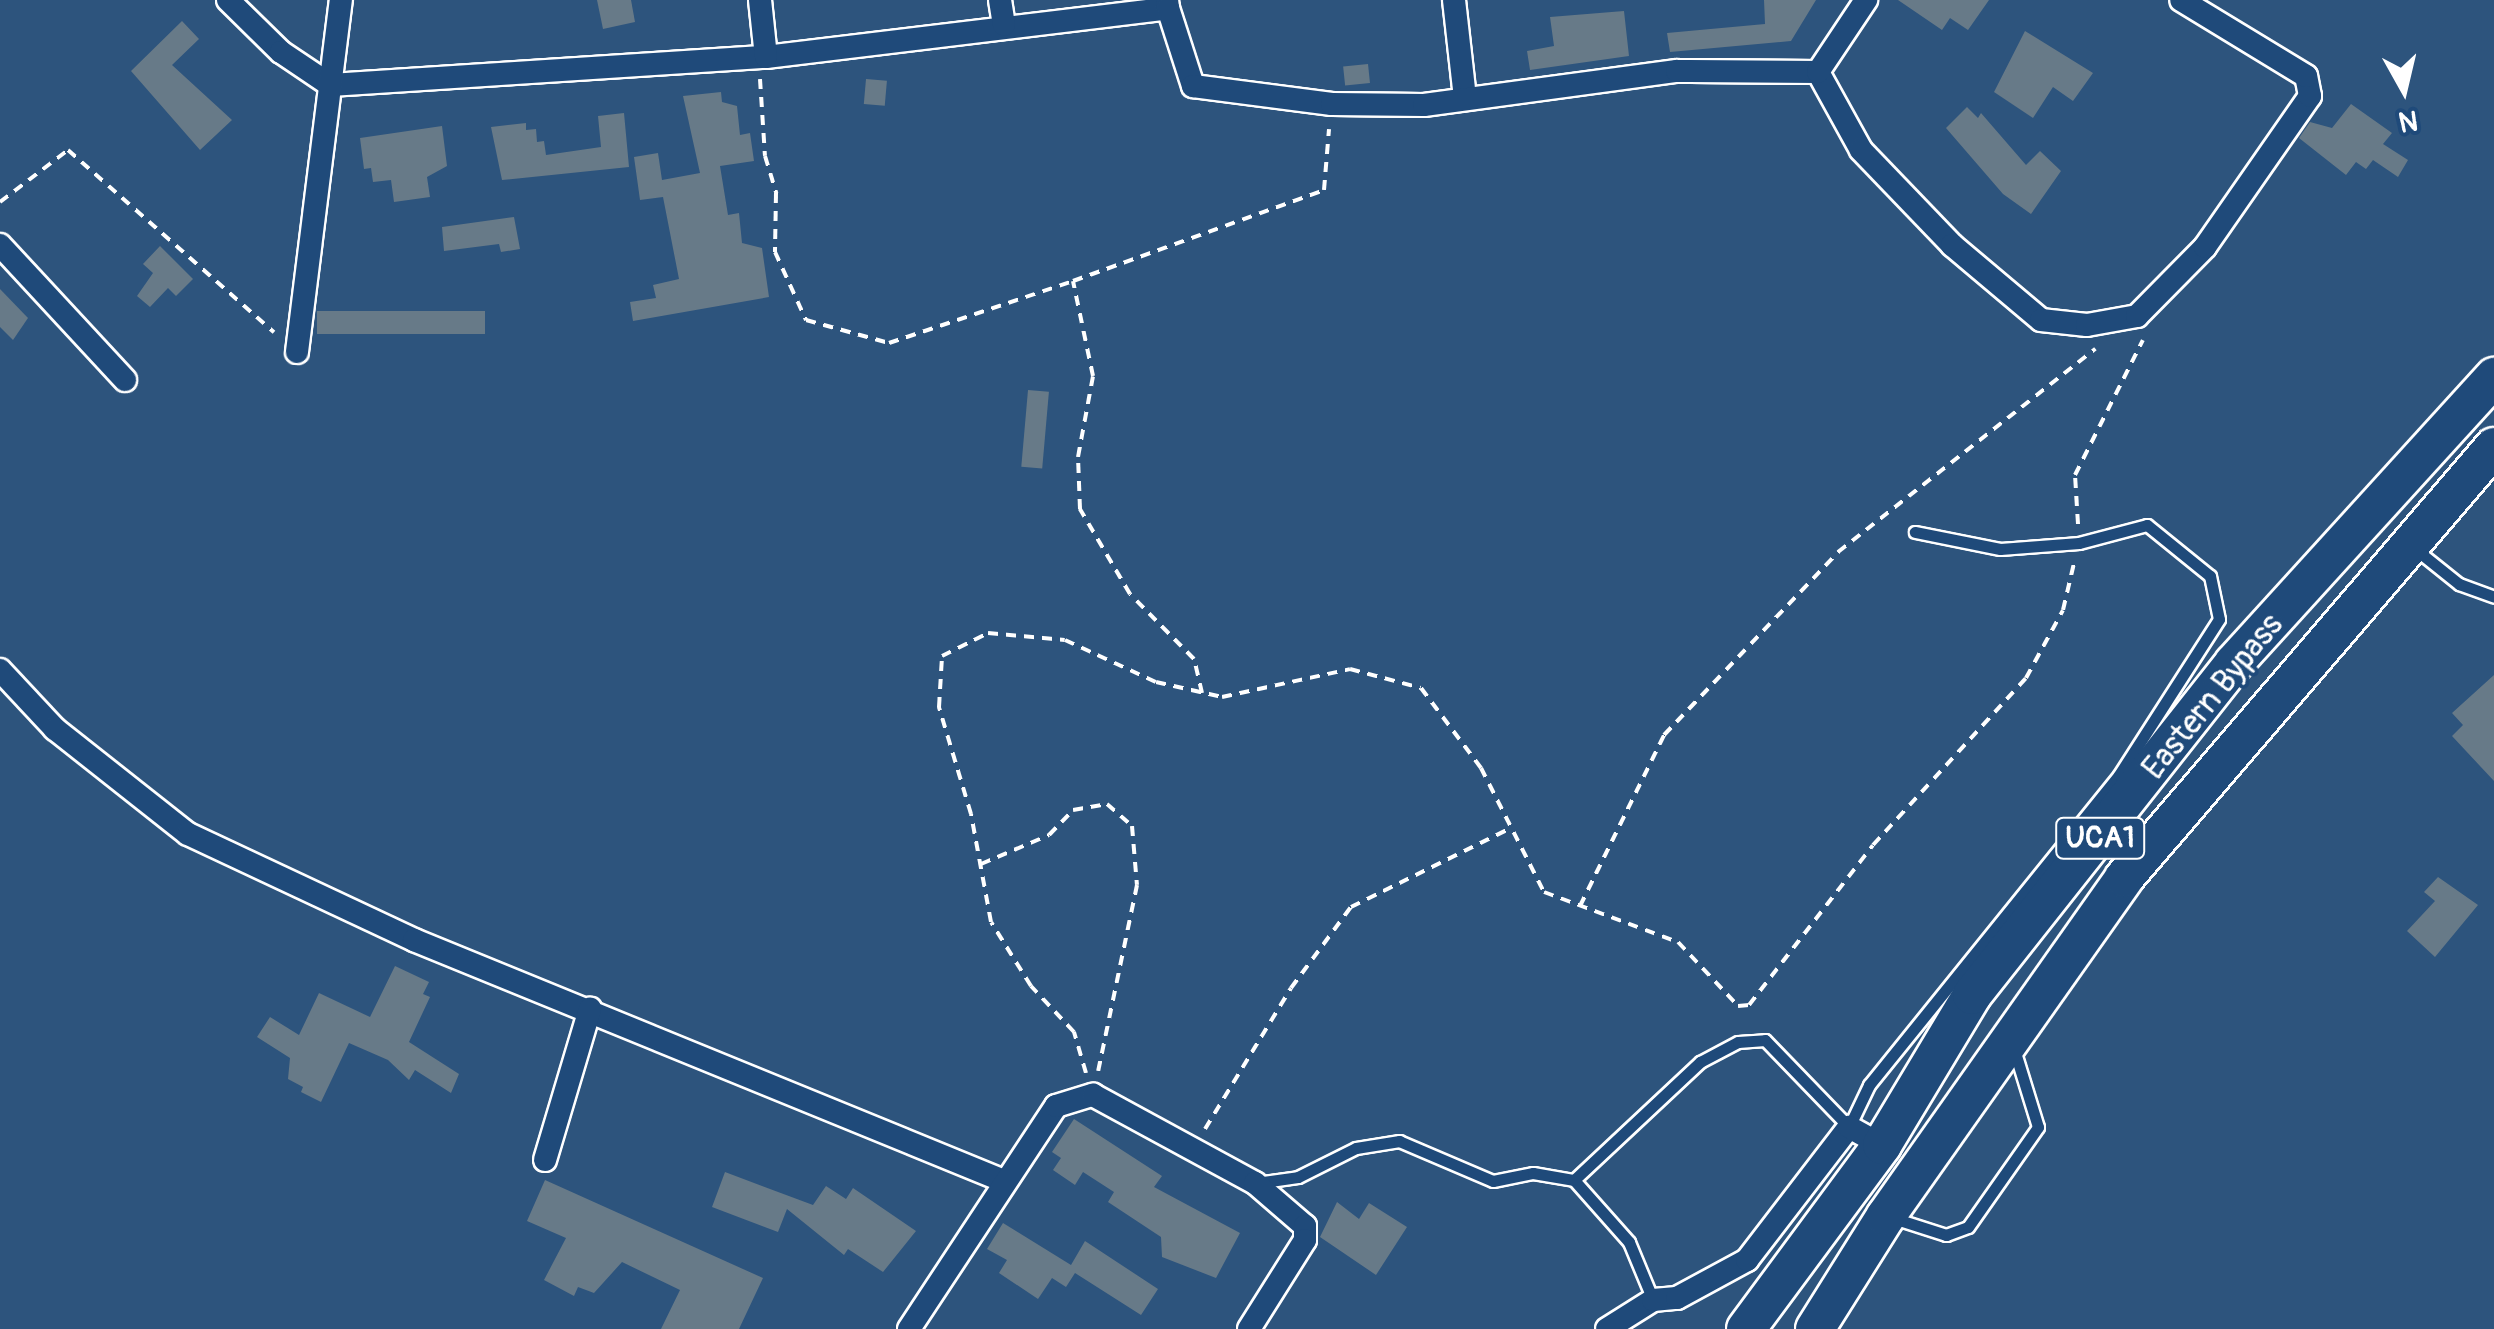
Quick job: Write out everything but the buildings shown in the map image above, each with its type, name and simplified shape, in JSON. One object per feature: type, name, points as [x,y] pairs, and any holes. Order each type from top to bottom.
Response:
[{"type":"main road","name":"Eastern Bypass","points":[[1746,1329],[1882,1145],[1972,995],[2234,663],[2494,377]]},
{"type":"main road","name":"Eastern Bypass","points":[[1815,1329],[1886,1216],[2124,878],[2406,542],[2494,447]]},
{"type":"street","points":[[228,0],[280,52],[330,85],[766,57],[1168,4],[1193,86],[1332,104],[1394,108],[1677,70],[1818,72]]},
{"type":"street","points":[[296,352],[341,0]]},
{"type":"street","points":[[760,0],[766,57]]},
{"type":"street","points":[[1000,0],[1004,25]]},
{"type":"street","points":[[1454,0],[1465,98]]},
{"type":"street","points":[[1818,72],[1866,0]]},
{"type":"street","points":[[1818,72],[1861,150],[1952,245],[2041,320],[2141,327],[2205,247],[2310,96],[2306,76],[2194,3]]},
{"type":"street","points":[[0,246],[125,380]]},
{"type":"street","points":[[0,670],[56,729],[188,834],[414,940],[1004,1181]]},
{"type":"street","points":[[545,1160],[590,1009]]},
{"type":"street","points":[[908,1329],[1056,1106],[1093,1095],[1255,1184],[1299,1218],[1305,1240],[1249,1329]]},
{"type":"street","points":[[1607,1329],[1653,1300],[1677,1298],[1747,1260],[1849,1127],[1882,1145]]},
{"type":"lane","points":[[1574,1180],[1700,1062],[1738,1042],[1765,1040],[1849,1127],[1869,1086],[2119,774],[2219,618],[2210,576],[2147,525],[2079,543],[2000,549],[1915,532]]},
{"type":"lane","points":[[2406,542],[2459,584],[2494,597]]},
{"type":"lane","points":[[1886,1216],[1946,1235],[1968,1227],[2038,1127],[2011,1040]]},
{"type":"lane","points":[[1255,1184],[1298,1176],[1356,1148],[1399,1142],[1493,1182],[1533,1173],[1574,1180],[1629,1242],[1653,1300]]},
{"type":"path","points":[[766,57],[759,80],[765,156],[776,193],[775,252],[806,320],[889,343],[1324,190],[1332,104]]},
{"type":"path","points":[[0,202],[68,150],[296,352]]},
{"type":"path","points":[[1073,281],[1093,376],[1078,457],[1080,509],[1130,594],[1194,659],[1202,692]]},
{"type":"path","points":[[1093,1095],[1074,1032],[1031,986],[991,922],[939,707],[942,656],[988,633],[1065,640],[1156,682],[1222,697],[1350,669],[1421,688],[1481,768],[1544,892],[1678,942],[1738,1006],[1757,999],[1873,844],[2026,678],[2062,610],[2079,543],[2075,476],[2141,327]]},
{"type":"path","points":[[1580,906],[1664,735],[1838,552],[2141,327]]},
{"type":"path","points":[[980,865],[1049,836],[1073,810],[1107,804],[1132,826],[1137,885],[1093,1095]]},
{"type":"path","points":[[1193,1147],[1291,988],[1350,907],[1511,828]]}]
